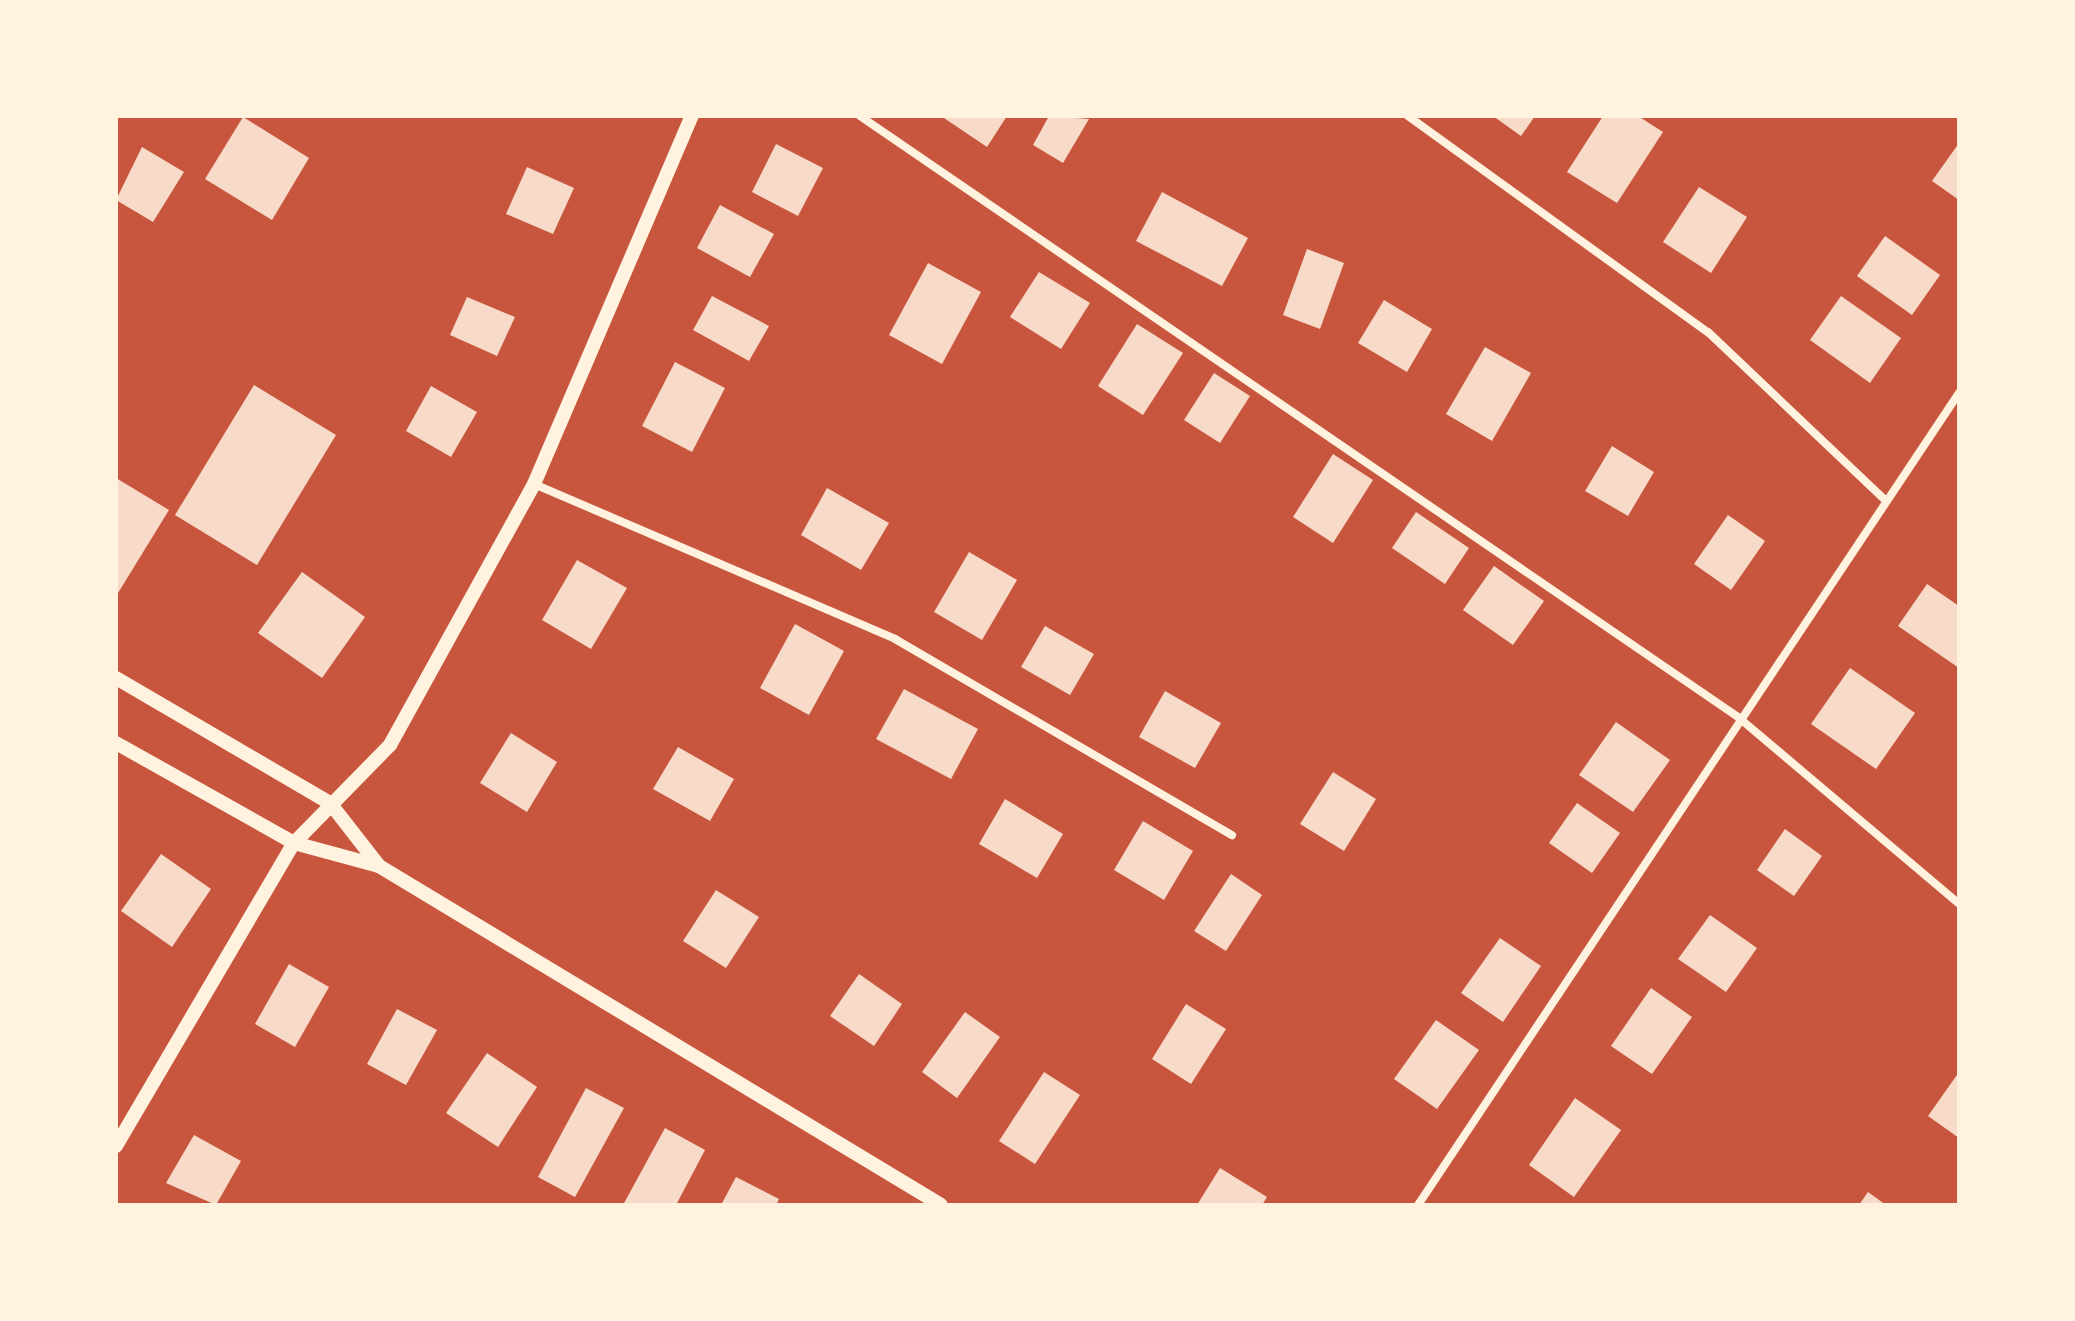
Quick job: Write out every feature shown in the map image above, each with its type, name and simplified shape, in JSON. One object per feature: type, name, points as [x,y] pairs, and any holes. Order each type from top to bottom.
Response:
[{"type":"street","points":[[116,1146],[294,843],[390,745],[534,484],[692,116]]},
{"type":"street","points":[[860,116],[1738,717],[1959,904]]},
{"type":"street","points":[[1408,116],[1708,332],[1886,501]]},
{"type":"street","points":[[1418,1205],[1738,717],[1959,393]]},
{"type":"street","points":[[534,484],[895,639],[1232,835]]},
{"type":"street","points":[[116,678],[330,803],[379,866]]},
{"type":"street","points":[[116,743],[294,843],[379,866],[941,1205]]},
{"type":"building","points":[[941,116],[1007,116],[987,147]]},
{"type":"building","points":[[1049,116],[1089,119],[1063,163],[1033,145]]},
{"type":"building","points":[[1493,116],[1535,116],[1521,136]]},
{"type":"building","points":[[1603,116],[1638,116],[1663,132],[1617,203],[1567,172]]},
{"type":"building","points":[[243,117],[309,158],[272,220],[205,179]]},
{"type":"building","points":[[1959,143],[1959,200],[1932,181]]},
{"type":"building","points":[[776,144],[823,168],[798,216],[752,192]]},
{"type":"building","points":[[142,147],[184,172],[153,222],[116,200]]},
{"type":"building","points":[[527,167],[574,188],[553,234],[506,214]]},
{"type":"building","points":[[1699,187],[1747,217],[1711,273],[1663,242]]},
{"type":"building","points":[[1162,192],[1248,238],[1222,286],[1136,241]]},
{"type":"building","points":[[720,205],[774,234],[750,277],[697,248]]},
{"type":"building","points":[[1885,236],[1940,275],[1912,315],[1857,276]]},
{"type":"building","points":[[1307,249],[1344,263],[1320,329],[1283,315]]},
{"type":"building","points":[[928,263],[981,292],[942,364],[889,335]]},
{"type":"building","points":[[1039,272],[1090,303],[1061,349],[1010,317]]},
{"type":"building","points":[[712,296],[769,326],[749,361],[693,330]]},
{"type":"building","points":[[1841,296],[1901,338],[1870,383],[1810,340]]},
{"type":"building","points":[[467,297],[515,317],[497,356],[450,335]]},
{"type":"building","points":[[1384,300],[1432,329],[1407,372],[1358,343]]},
{"type":"building","points":[[1137,324],[1183,353],[1143,415],[1098,386]]},
{"type":"building","points":[[1485,347],[1531,373],[1492,441],[1446,414]]},
{"type":"building","points":[[675,362],[725,388],[692,452],[642,426]]},
{"type":"building","points":[[1214,373],[1250,396],[1220,443],[1184,420]]},
{"type":"building","points":[[254,385],[336,435],[257,565],[175,515]]},
{"type":"building","points":[[431,386],[477,412],[451,457],[406,431]]},
{"type":"building","points":[[1612,446],[1654,472],[1628,516],[1585,491]]},
{"type":"building","points":[[1333,454],[1373,480],[1333,543],[1293,517]]},
{"type":"building","points":[[116,478],[169,510],[118,593],[116,592]]},
{"type":"building","points":[[827,488],[889,523],[861,570],[801,535]]},
{"type":"building","points":[[1416,512],[1469,548],[1445,584],[1392,548]]},
{"type":"building","points":[[1728,515],[1765,541],[1731,590],[1694,564]]},
{"type":"building","points":[[969,552],[1017,580],[982,640],[934,612]]},
{"type":"building","points":[[577,560],[627,588],[591,649],[542,620]]},
{"type":"building","points":[[1494,566],[1544,601],[1513,645],[1463,610]]},
{"type":"building","points":[[302,572],[365,617],[322,678],[258,633]]},
{"type":"building","points":[[1927,584],[1959,606],[1959,668],[1898,626]]},
{"type":"building","points":[[795,624],[844,651],[809,715],[760,688]]},
{"type":"building","points":[[1045,626],[1094,654],[1070,695],[1021,667]]},
{"type":"building","points":[[1850,668],[1915,713],[1876,769],[1811,724]]},
{"type":"building","points":[[904,689],[978,729],[951,779],[876,739]]},
{"type":"building","points":[[1165,691],[1221,723],[1195,768],[1139,737]]},
{"type":"building","points":[[1616,722],[1670,760],[1633,812],[1579,775]]},
{"type":"building","points":[[511,733],[557,762],[527,812],[480,783]]},
{"type":"building","points":[[678,747],[734,779],[710,821],[653,789]]},
{"type":"building","points":[[1333,772],[1376,799],[1344,851],[1300,824]]},
{"type":"building","points":[[1005,799],[1063,834],[1037,878],[979,844]]},
{"type":"building","points":[[1577,803],[1620,833],[1592,873],[1549,843]]},
{"type":"building","points":[[1143,821],[1193,851],[1164,900],[1114,870]]},
{"type":"building","points":[[1785,829],[1822,856],[1794,896],[1757,870]]},
{"type":"building","points":[[161,854],[211,889],[172,947],[121,911]]},
{"type":"building","points":[[1231,874],[1262,895],[1226,951],[1194,931]]},
{"type":"building","points":[[716,890],[759,917],[726,968],[683,941]]},
{"type":"building","points":[[1710,915],[1757,948],[1726,992],[1678,959]]},
{"type":"building","points":[[1500,938],[1541,966],[1503,1022],[1461,993]]},
{"type":"building","points":[[289,964],[329,987],[295,1047],[255,1024]]},
{"type":"building","points":[[859,974],[902,1004],[874,1046],[830,1016]]},
{"type":"building","points":[[1651,988],[1692,1017],[1652,1074],[1611,1046]]},
{"type":"building","points":[[1186,1004],[1226,1029],[1191,1084],[1152,1059]]},
{"type":"building","points":[[397,1009],[437,1030],[406,1085],[367,1064]]},
{"type":"building","points":[[965,1012],[1000,1037],[957,1098],[922,1072]]},
{"type":"building","points":[[1436,1020],[1479,1050],[1437,1109],[1394,1079]]},
{"type":"building","points":[[487,1053],[537,1087],[498,1147],[446,1113]]},
{"type":"building","points":[[1044,1072],[1080,1095],[1035,1164],[999,1141]]},
{"type":"building","points":[[1959,1072],[1959,1138],[1928,1116]]},
{"type":"building","points":[[586,1088],[624,1108],[575,1197],[538,1177]]},
{"type":"building","points":[[1575,1098],[1621,1130],[1574,1197],[1529,1165]]},
{"type":"building","points":[[665,1128],[705,1150],[676,1205],[623,1205]]},
{"type":"building","points":[[194,1135],[241,1161],[216,1205],[166,1183]]},
{"type":"building","points":[[1220,1168],[1267,1197],[1262,1205],[1197,1205]]},
{"type":"building","points":[[736,1177],[779,1199],[776,1205],[721,1205]]},
{"type":"building","points":[[1868,1192],[1886,1205],[1859,1205]]}]
